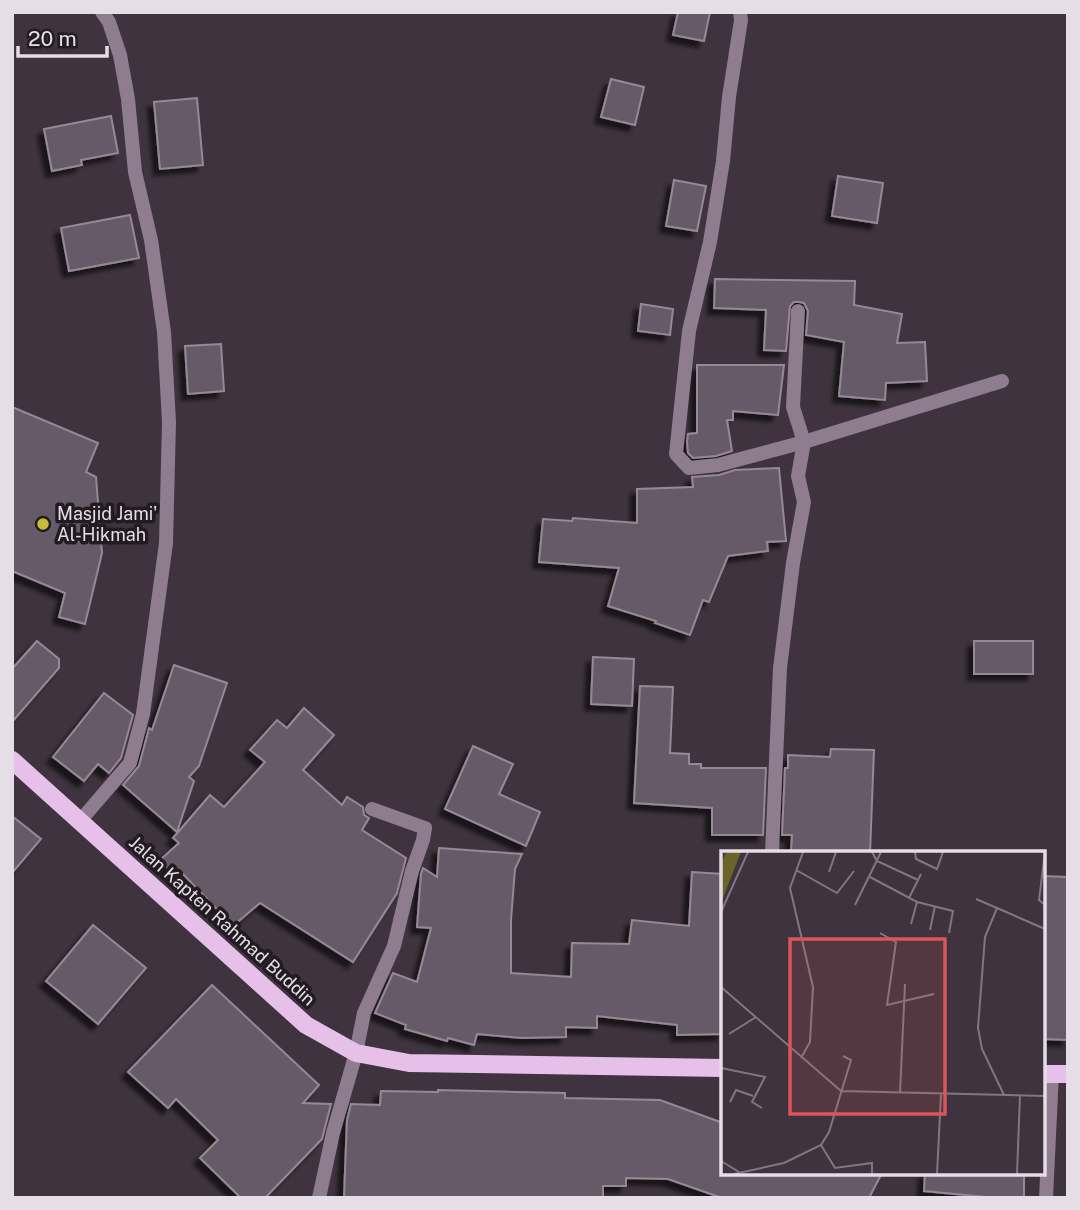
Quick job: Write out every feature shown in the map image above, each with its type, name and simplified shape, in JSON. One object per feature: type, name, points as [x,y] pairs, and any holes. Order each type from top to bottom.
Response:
[{"type":"main road","name":"Jalan Kapten Rahmad Buddin","points":[[12,760],[306,1025],[356,1052],[409,1063],[721,1068]]},
{"type":"street","points":[[80,821],[130,763],[143,714],[166,544],[169,422],[164,332],[151,240],[135,172],[128,99],[120,55],[109,22],[102,12]]},
{"type":"street","points":[[740,12],[721,174],[710,242],[689,331],[676,454],[689,468],[718,465],[804,442],[1002,381]]},
{"type":"street","points":[[772,851],[780,668],[793,563],[804,502],[798,476],[804,442],[793,407],[798,311]]},
{"type":"street","points":[[319,1198],[364,1013],[394,946],[425,828],[372,809]]},
{"type":"street","points":[[1046,1198],[1054,1074]]},
{"type":"building","points":[[678,12],[710,12],[704,41],[673,35]]},
{"type":"building","points":[[611,79],[644,87],[635,125],[601,117]]},
{"type":"building","points":[[197,98],[203,165],[160,169],[154,102]]},
{"type":"building","points":[[111,116],[118,153],[81,160],[82,165],[52,171],[44,129]]},
{"type":"building","points":[[838,176],[883,183],[877,223],[832,216]]},
{"type":"building","points":[[674,180],[706,186],[697,231],[666,226]]},
{"type":"building","points":[[130,215],[139,258],[69,271],[61,228]]},
{"type":"building","points":[[715,279],[855,281],[854,305],[902,314],[897,343],[925,342],[927,381],[886,383],[885,400],[839,396],[844,342],[806,335],[808,311],[804,303],[794,302],[790,306],[786,351],[764,350],[766,310],[714,308]]},
{"type":"building","points":[[641,304],[673,309],[670,335],[638,331]]},
{"type":"building","points":[[221,344],[224,391],[188,394],[185,346]]},
{"type":"building","points":[[697,365],[784,365],[778,415],[733,411],[733,420],[727,420],[732,451],[693,458],[688,453],[687,442],[688,434],[697,433]]},
{"type":"building","points":[[12,407],[98,443],[86,472],[96,477],[102,553],[85,624],[59,617],[65,593],[12,571]]},
{"type":"building","points":[[779,468],[786,541],[767,542],[768,551],[728,556],[709,602],[703,600],[690,635],[608,606],[619,568],[539,562],[543,519],[572,521],[573,518],[637,523],[637,489],[693,487],[692,477],[719,475],[735,470]]},
{"type":"building","points":[[37,641],[59,659],[59,668],[12,722],[12,669]]},
{"type":"building","points":[[974,641],[1033,641],[1033,674],[974,674]]},
{"type":"building","points":[[593,657],[634,659],[632,706],[591,704]]},
{"type":"building","points":[[174,665],[227,683],[199,766],[189,777],[194,781],[177,832],[123,785],[139,766],[149,728],[152,730]]},
{"type":"building","points":[[640,686],[673,687],[670,753],[689,754],[689,764],[701,764],[701,768],[766,768],[763,835],[712,835],[712,808],[634,803]]},
{"type":"building","points":[[104,693],[133,715],[121,758],[109,773],[98,764],[84,781],[53,757]]},
{"type":"building","points":[[304,708],[334,735],[303,770],[342,805],[347,797],[363,807],[364,815],[369,818],[362,830],[406,858],[397,893],[353,962],[260,903],[233,926],[182,873],[177,879],[160,860],[179,843],[173,838],[210,795],[224,807],[265,762],[250,750],[277,720],[287,728]]},
{"type":"building","points":[[473,746],[513,764],[499,794],[540,812],[526,846],[445,809]]},
{"type":"building","points":[[831,749],[874,750],[870,851],[791,851],[792,835],[782,835],[788,755],[830,757]]},
{"type":"building","points":[[12,816],[41,839],[12,873]]},
{"type":"building","points":[[439,848],[522,854],[515,869],[511,973],[571,977],[572,943],[629,944],[632,920],[689,926],[692,872],[721,874],[721,1034],[677,1035],[677,1025],[597,1016],[597,1028],[566,1027],[566,1037],[522,1038],[477,1034],[474,1045],[448,1038],[447,1041],[405,1029],[406,1025],[375,1013],[393,973],[417,982],[431,928],[417,927],[423,868],[437,877]]},
{"type":"building","points":[[1045,876],[1068,877],[1068,1040],[1045,1039]]},
{"type":"building","points":[[93,925],[146,968],[98,1024],[46,981]]},
{"type":"building","points":[[212,985],[319,1085],[303,1103],[331,1104],[322,1139],[265,1198],[241,1198],[200,1158],[218,1140],[176,1099],[168,1108],[128,1072]]},
{"type":"building","points":[[381,1091],[565,1093],[565,1098],[660,1100],[721,1122],[721,1175],[881,1175],[869,1198],[722,1198],[668,1179],[626,1178],[626,1186],[603,1186],[603,1198],[344,1198],[347,1120],[351,1104],[380,1105]]},
{"type":"building","points":[[925,1175],[1024,1175],[1024,1198],[924,1191]]},
{"type":"place","name":"Masjid Jami' Al-Hikmah","points":[[43,524]]}]
